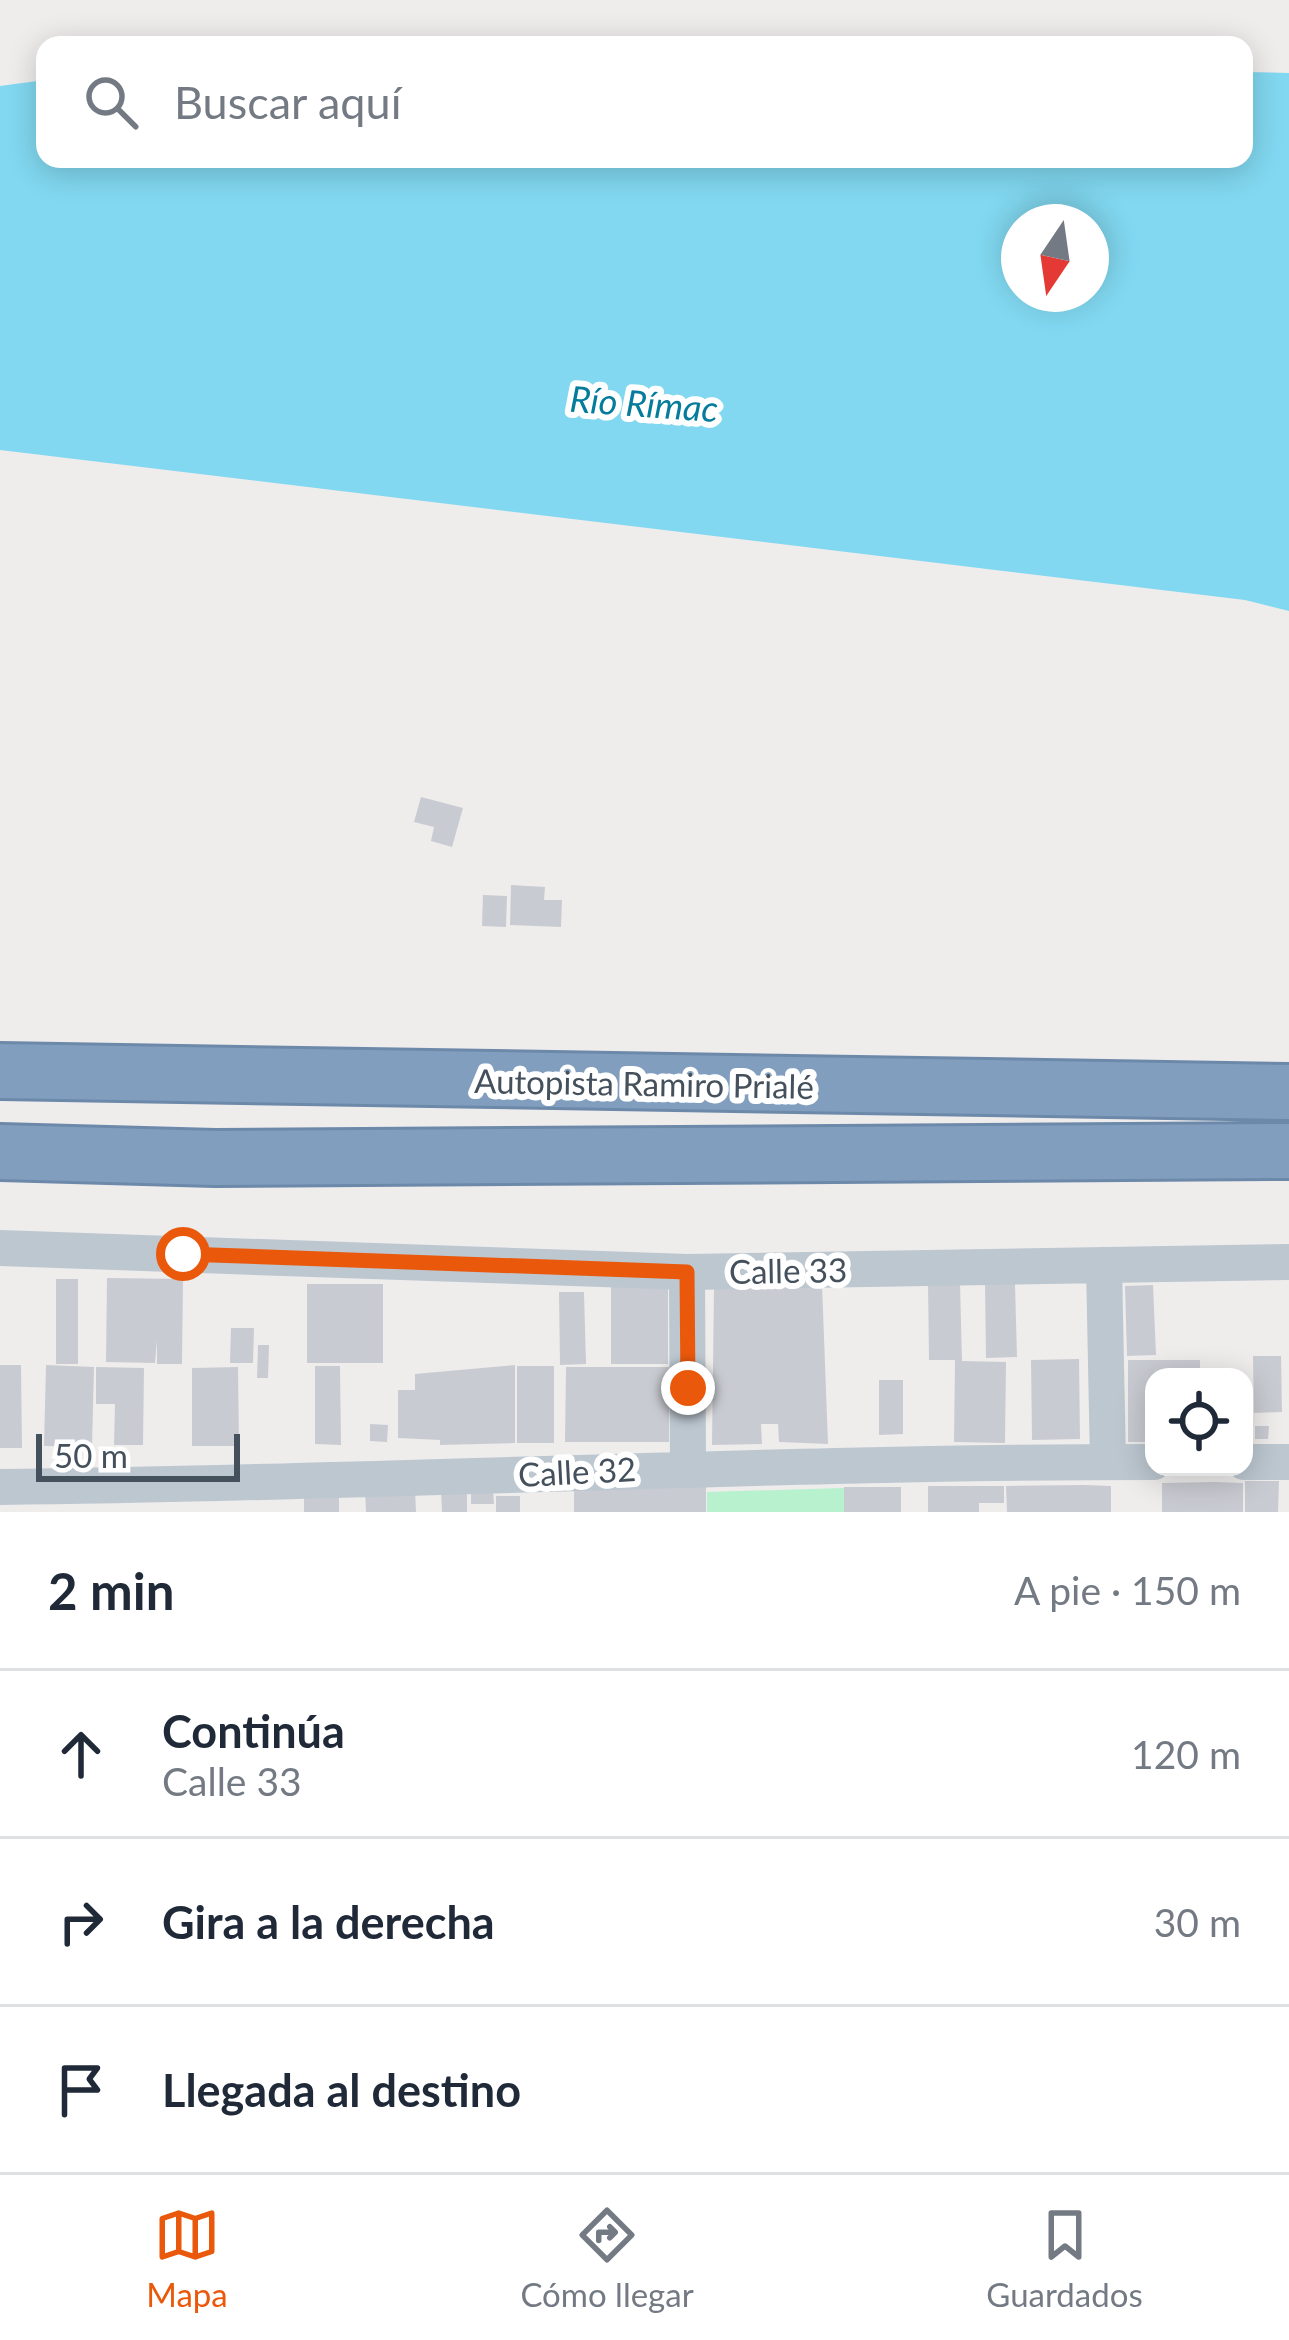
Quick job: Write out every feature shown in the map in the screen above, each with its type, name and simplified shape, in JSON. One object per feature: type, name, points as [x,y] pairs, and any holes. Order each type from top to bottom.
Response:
[{"type":"highway","name":"Autopista Ramiro Prialé","points":[[0,1071],[1289,1092]]},
{"type":"highway","name":"Autopista Ramiro Prialé","points":[[0,1152],[215,1159],[1289,1150]]},
{"type":"street","name":"Calle 33","points":[[0,1247],[687,1272],[1289,1262]]},
{"type":"street","points":[[1104,1265],[1108,1462]]},
{"type":"street","points":[[687,1272],[688,1466]]},
{"type":"street","name":"Calle 32","points":[[0,1487],[67,1499],[279,1499],[688,1466],[1145,1462]]},
{"type":"street","points":[[1253,1462],[1289,1462]]},
{"type":"green space","points":[[844,1488],[844,1512],[707,1512],[707,1492]]},
{"type":"water","name":"Río Rímac","points":[[1253,72],[1289,73],[1289,611],[1245,600],[0,450],[0,86],[36,81],[36,168],[1253,168]]},
{"type":"building","points":[[421,797],[463,808],[452,847],[431,841],[434,827],[414,822]]},
{"type":"building","points":[[511,885],[545,887],[544,900],[562,900],[561,927],[510,925]]},
{"type":"building","points":[[483,895],[507,896],[506,927],[482,926]]},
{"type":"building","points":[[107,1278],[183,1279],[182,1364],[157,1364],[157,1340],[155,1363],[106,1362]]},
{"type":"building","points":[[56,1279],[78,1279],[78,1364],[56,1364]]},
{"type":"building","points":[[928,1283],[960,1283],[962,1361],[1006,1362],[1005,1443],[954,1442],[955,1360],[929,1360]]},
{"type":"building","points":[[307,1284],[383,1284],[383,1363],[307,1363]]},
{"type":"building","points":[[822,1284],[828,1444],[779,1442],[778,1424],[761,1424],[762,1444],[712,1445],[714,1287]]},
{"type":"building","points":[[985,1284],[1015,1284],[1017,1357],[986,1358]]},
{"type":"building","points":[[1153,1285],[1156,1355],[1127,1356],[1125,1286]]},
{"type":"building","points":[[611,1286],[668,1286],[668,1364],[611,1364]]},
{"type":"building","points":[[559,1292],[584,1292],[586,1364],[560,1365]]},
{"type":"building","points":[[231,1328],[254,1328],[253,1363],[230,1363]]},
{"type":"building","points":[[258,1345],[269,1345],[268,1378],[257,1378]]},
{"type":"building","points":[[1253,1356],[1281,1356],[1282,1412],[1254,1413]]},
{"type":"building","points":[[1079,1359],[1080,1439],[1032,1440],[1031,1360]]},
{"type":"building","points":[[1128,1360],[1200,1360],[1200,1368],[1145,1368],[1145,1442],[1128,1442]]},
{"type":"building","points":[[0,1365],[21,1365],[22,1448],[0,1448]]},
{"type":"building","points":[[46,1365],[94,1367],[92,1447],[44,1446]]},
{"type":"building","points":[[515,1365],[515,1443],[440,1445],[440,1440],[398,1438],[398,1390],[415,1390],[415,1374]]},
{"type":"building","points":[[315,1366],[340,1366],[341,1445],[315,1444]]},
{"type":"building","points":[[517,1366],[554,1366],[554,1443],[517,1443]]},
{"type":"building","points":[[96,1367],[144,1368],[143,1445],[114,1445],[115,1404],[96,1404]]},
{"type":"building","points":[[238,1367],[239,1446],[192,1446],[192,1368]]},
{"type":"building","points":[[566,1367],[669,1367],[669,1442],[565,1442]]},
{"type":"building","points":[[879,1380],[903,1380],[903,1434],[879,1435]]},
{"type":"building","points":[[370,1424],[388,1425],[387,1442],[370,1441]]},
{"type":"building","points":[[1255,1426],[1269,1426],[1268,1439],[1255,1439]]},
{"type":"building","points":[[1245,1481],[1279,1481],[1278,1512],[1245,1512]]},
{"type":"building","points":[[1162,1483],[1243,1483],[1243,1512],[1162,1512]]},
{"type":"building","points":[[706,1486],[706,1512],[574,1512],[574,1487]]},
{"type":"building","points":[[928,1486],[1004,1486],[1004,1503],[979,1503],[979,1512],[928,1512]]},
{"type":"building","points":[[1006,1486],[1111,1486],[1111,1512],[1007,1512]]},
{"type":"building","points":[[844,1487],[901,1487],[901,1512],[844,1512]]},
{"type":"building","points":[[365,1488],[415,1488],[416,1512],[366,1512]]},
{"type":"building","points":[[493,1490],[494,1504],[471,1504],[471,1491]]},
{"type":"building","points":[[304,1491],[339,1491],[339,1512],[304,1512]]},
{"type":"building","points":[[441,1491],[467,1491],[467,1512],[442,1512]]},
{"type":"building","points":[[496,1496],[520,1496],[520,1512],[496,1512]]},
{"type":"route","points":[[183,1254],[687,1272],[688,1388]]}]
